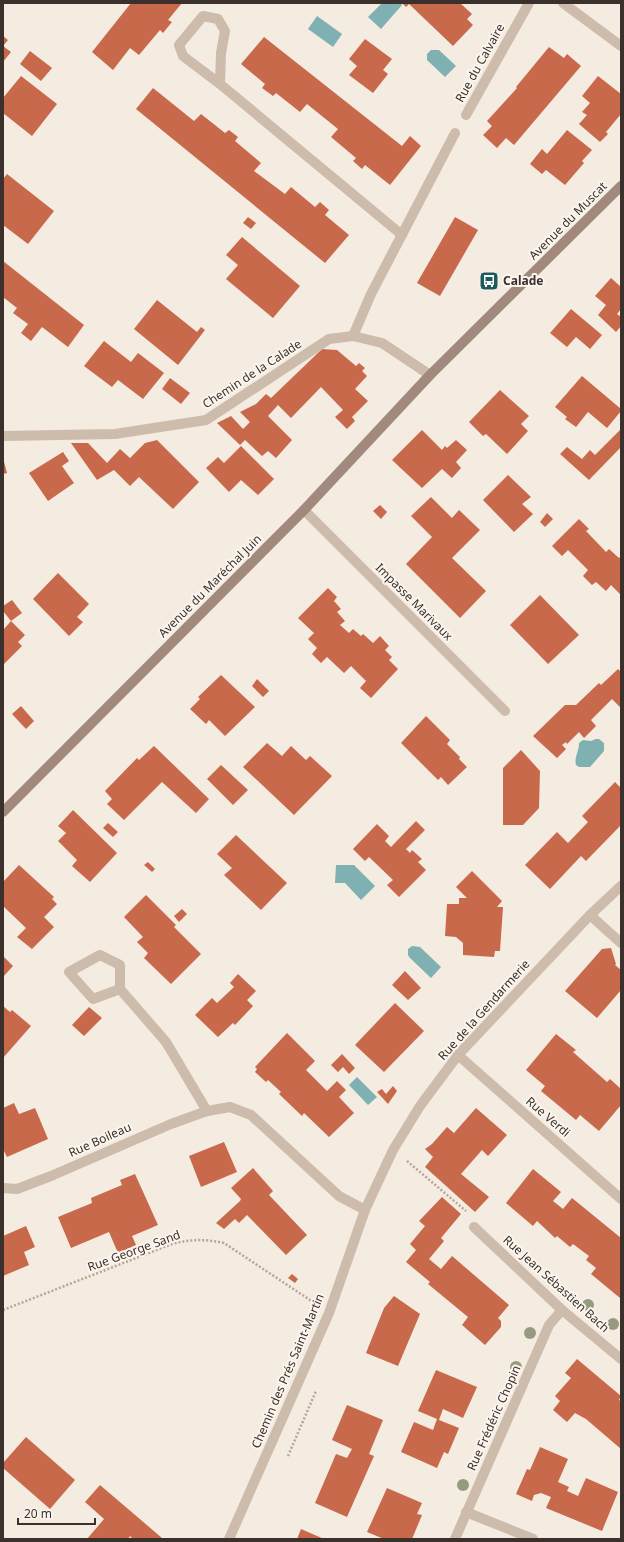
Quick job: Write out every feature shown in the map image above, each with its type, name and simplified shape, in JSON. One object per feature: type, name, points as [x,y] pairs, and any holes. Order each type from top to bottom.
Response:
[{"type":"main road","name":"Avenue du Muscat","points":[[430,375],[621,186]]},
{"type":"main road","name":"Avenue du Maréchal Juin","points":[[3,812],[304,510],[430,375]]},
{"type":"street","name":"Rue du Calvaire","points":[[466,115],[529,3]]},
{"type":"street","points":[[563,3],[621,46]]},
{"type":"street","points":[[220,84],[221,53],[225,31],[218,18],[203,16],[179,45],[183,56],[220,84],[402,235]]},
{"type":"street","points":[[353,336],[371,294],[455,133]]},
{"type":"street","name":"Chemin de la Calade","points":[[3,436],[115,434],[206,420],[329,339],[353,336],[382,343],[430,375]]},
{"type":"street","name":"Impasse Marivaux","points":[[304,510],[505,712]]},
{"type":"street","name":"Rue de la Gendarmerie","points":[[365,1210],[393,1150],[420,1106],[458,1055],[590,915],[621,886]]},
{"type":"street","points":[[590,915],[621,943]]},
{"type":"street","points":[[120,989],[93,999],[69,972],[100,955],[120,965],[120,989],[166,1042],[207,1111]]},
{"type":"street","name":"Rue Verdi","points":[[458,1055],[621,1199]]},
{"type":"street","name":"Rue Boileau","points":[[3,1188],[17,1189],[51,1176],[171,1124],[207,1111],[230,1107],[251,1115],[339,1196],[365,1210]]},
{"type":"street","name":"Chemin des Prés Saint-Martin","points":[[229,1539],[329,1313],[365,1210]]},
{"type":"street","name":"Rue Jean Sébastien Bach","points":[[474,1227],[562,1310],[621,1359]]},
{"type":"street","name":"Rue Frédéric Chopin","points":[[455,1539],[549,1325],[562,1310]]},
{"type":"street","points":[[466,1512],[533,1539]]},
{"type":"path","points":[[393,1150],[469,1214],[474,1227]]},
{"type":"path","name":"Rue George Sand","points":[[3,1310],[172,1244],[187,1240],[211,1240],[224,1243],[329,1313]]},
{"type":"water","points":[[382,3],[400,3],[402,5],[381,29],[368,17]]},
{"type":"water","points":[[317,16],[342,34],[333,47],[308,29]]},
{"type":"water","points":[[431,50],[439,50],[456,66],[445,77],[427,60],[427,54]]},
{"type":"water","points":[[599,739],[604,743],[604,751],[590,767],[579,767],[576,765],[579,743],[583,740],[591,741]]},
{"type":"water","points":[[336,865],[354,865],[375,886],[361,900],[345,883],[335,883]]},
{"type":"water","points":[[412,946],[420,947],[441,967],[431,978],[408,955],[408,949]]},
{"type":"water","points":[[357,1077],[377,1097],[368,1105],[349,1085]]},
{"type":"building","points":[[131,3],[182,3],[168,20],[172,22],[163,33],[160,30],[139,55],[130,48],[113,70],[92,52]]},
{"type":"building","points":[[402,3],[460,3],[472,14],[467,19],[473,25],[453,46],[409,4],[406,7]]},
{"type":"building","points":[[3,36],[8,40],[3,46]]},
{"type":"building","points":[[264,37],[402,146],[410,136],[421,146],[390,185],[365,165],[362,169],[353,161],[356,158],[331,137],[338,129],[307,104],[300,112],[276,93],[273,96],[262,88],[265,84],[241,64]]},
{"type":"building","points":[[365,39],[392,59],[383,70],[388,74],[373,93],[349,75],[357,66],[349,59]]},
{"type":"building","points":[[3,46],[11,52],[3,62]]},
{"type":"building","points":[[549,47],[564,58],[567,54],[581,66],[514,145],[506,138],[497,148],[483,135],[492,126],[487,121],[517,88],[516,87]]},
{"type":"building","points":[[30,51],[52,68],[41,81],[20,64]]},
{"type":"building","points":[[21,76],[57,104],[32,136],[3,113],[3,98]]},
{"type":"building","points":[[598,76],[621,94],[621,114],[606,132],[608,134],[600,142],[579,124],[587,115],[582,112],[590,103],[582,96]]},
{"type":"building","points":[[153,88],[194,121],[201,114],[225,133],[229,130],[238,137],[235,141],[261,163],[254,171],[285,194],[291,187],[315,207],[320,202],[329,210],[325,215],[349,235],[325,263],[136,109]]},
{"type":"building","points":[[567,130],[592,150],[582,161],[584,163],[565,185],[546,170],[542,174],[530,164],[542,149],[547,154]]},
{"type":"building","points":[[7,174],[54,211],[28,244],[3,225],[3,179]]},
{"type":"building","points":[[248,217],[256,223],[251,229],[243,223]]},
{"type":"building","points":[[455,217],[478,230],[440,296],[417,283]]},
{"type":"building","points":[[242,237],[300,286],[273,318],[226,279],[238,265],[226,255]]},
{"type":"building","points":[[3,261],[84,325],[68,347],[42,327],[31,341],[21,333],[28,324],[13,313],[17,308],[3,297]]},
{"type":"building","points":[[611,278],[621,287],[621,309],[617,314],[621,317],[621,326],[616,332],[598,315],[606,305],[595,296]]},
{"type":"building","points":[[157,300],[197,332],[201,327],[205,330],[178,365],[134,329]]},
{"type":"building","points":[[571,309],[602,335],[590,349],[576,337],[567,347],[550,333]]},
{"type":"building","points":[[104,341],[131,362],[138,353],[164,373],[143,399],[118,380],[112,387],[84,366]]},
{"type":"building","points":[[322,349],[337,350],[356,366],[359,363],[365,368],[362,371],[367,376],[355,389],[368,401],[352,417],[355,421],[347,429],[335,417],[343,410],[321,387],[291,418],[278,405],[268,416],[292,440],[276,458],[268,451],[262,456],[245,440],[240,445],[217,423],[231,416],[243,429],[250,422],[240,412],[256,404],[266,394],[271,398]]},
{"type":"building","points":[[582,376],[621,409],[607,428],[588,412],[576,427],[565,419],[567,417],[555,407]]},
{"type":"building","points":[[170,378],[190,393],[181,404],[162,389]]},
{"type":"building","points":[[500,390],[529,416],[521,424],[528,431],[507,454],[486,434],[483,436],[469,422]]},
{"type":"building","points":[[621,429],[621,447],[589,480],[560,454],[567,447],[582,459],[590,450],[595,455]]},
{"type":"building","points":[[422,430],[442,450],[445,446],[447,448],[456,440],[467,450],[456,462],[461,468],[452,478],[442,469],[422,488],[392,460]]},
{"type":"building","points":[[157,440],[199,482],[173,509],[139,477],[130,486],[114,470],[97,480],[71,443],[88,443],[107,463],[120,449],[130,458],[145,443]]},
{"type":"building","points":[[241,446],[274,479],[258,495],[241,480],[229,492],[206,468],[218,457],[224,463]]},
{"type":"building","points":[[63,452],[69,461],[62,466],[74,483],[48,501],[29,473]]},
{"type":"building","points":[[3,458],[7,473],[3,474]]},
{"type":"building","points":[[508,475],[531,497],[522,504],[533,514],[514,532],[483,500]]},
{"type":"building","points":[[431,497],[452,518],[459,510],[480,530],[452,558],[486,591],[460,618],[406,564],[432,537],[411,516]]},
{"type":"building","points":[[380,505],[387,512],[381,519],[373,511]]},
{"type":"building","points":[[547,513],[553,519],[545,527],[540,522]]},
{"type":"building","points":[[579,519],[589,529],[586,531],[606,552],[609,549],[619,558],[621,556],[621,595],[611,585],[606,591],[596,582],[592,585],[583,576],[588,570],[568,550],[562,556],[552,546]]},
{"type":"building","points":[[58,573],[89,604],[77,617],[83,622],[69,636],[33,599]]},
{"type":"building","points":[[328,588],[337,597],[334,601],[341,609],[337,612],[345,621],[340,625],[349,633],[353,629],[361,636],[363,634],[373,643],[380,636],[389,646],[385,650],[392,657],[389,660],[398,669],[371,698],[360,688],[366,681],[351,666],[344,673],[327,657],[321,663],[312,654],[317,648],[308,639],[314,633],[298,618]]},
{"type":"building","points":[[540,595],[579,635],[548,664],[510,625]]},
{"type":"building","points":[[12,600],[22,613],[11,621],[3,611],[3,606]]},
{"type":"building","points":[[11,621],[25,635],[18,642],[22,646],[3,665],[3,628],[4,629]]},
{"type":"building","points":[[618,669],[621,672],[621,708],[612,699],[591,720],[596,726],[584,738],[579,732],[567,744],[566,742],[562,745],[566,749],[557,758],[533,736],[565,705],[576,705],[599,683],[601,685]]},
{"type":"building","points":[[221,675],[255,707],[225,736],[209,720],[206,724],[190,709],[200,699],[198,697]]},
{"type":"building","points":[[257,679],[269,691],[263,697],[252,686]]},
{"type":"building","points":[[21,706],[34,721],[26,729],[12,714]]},
{"type":"building","points":[[426,716],[450,740],[447,744],[460,757],[459,759],[467,767],[448,785],[441,777],[438,780],[401,743]]},
{"type":"building","points":[[267,743],[282,756],[291,746],[306,760],[310,756],[332,776],[294,815],[243,767]]},
{"type":"building","points":[[154,746],[209,799],[196,813],[162,782],[124,820],[107,804],[112,799],[105,791],[137,758],[139,760]]},
{"type":"building","points":[[521,750],[540,771],[539,808],[523,825],[503,825],[503,768]]},
{"type":"building","points":[[221,765],[248,790],[233,805],[207,779]]},
{"type":"building","points":[[615,782],[621,788],[621,825],[586,861],[581,856],[550,889],[525,865],[557,832],[568,843],[588,822],[582,816]]},
{"type":"building","points":[[73,810],[117,853],[90,882],[72,866],[77,860],[58,841],[66,833],[58,826]]},
{"type":"building","points":[[416,821],[425,830],[406,849],[410,853],[412,850],[422,859],[418,862],[426,870],[399,897],[387,885],[393,880],[369,857],[365,861],[353,849],[377,824],[389,836],[385,841],[391,847]]},
{"type":"building","points":[[108,823],[118,832],[113,837],[103,828]]},
{"type":"building","points":[[236,835],[287,883],[261,910],[224,875],[232,868],[217,854]]},
{"type":"building","points":[[148,862],[155,869],[152,872],[144,865]]},
{"type":"building","points":[[19,865],[54,897],[52,899],[57,904],[44,917],[54,927],[32,949],[17,937],[26,928],[3,906],[3,882]]},
{"type":"building","points":[[472,871],[502,901],[497,907],[503,907],[500,951],[495,951],[494,957],[463,955],[463,943],[456,937],[445,936],[447,904],[459,904],[459,898],[467,898],[456,887]]},
{"type":"building","points":[[146,895],[176,925],[174,927],[201,954],[171,984],[144,958],[148,953],[137,942],[143,937],[124,917]]},
{"type":"building","points":[[182,909],[187,914],[179,922],[174,916]]},
{"type":"building","points":[[611,948],[616,964],[615,965],[621,970],[621,990],[597,1018],[565,991],[602,949]]},
{"type":"building","points":[[3,956],[13,966],[3,977]]},
{"type":"building","points":[[405,971],[421,988],[408,1000],[392,985]]},
{"type":"building","points":[[238,974],[256,991],[247,1000],[253,1006],[235,1025],[233,1023],[218,1037],[195,1015],[212,998],[217,1003],[234,987],[230,983]]},
{"type":"building","points":[[395,1003],[424,1031],[384,1072],[355,1045]]},
{"type":"building","points":[[3,1006],[10,1012],[12,1010],[31,1026],[3,1058]]},
{"type":"building","points":[[89,1007],[102,1018],[84,1036],[72,1025]]},
{"type":"building","points":[[287,1033],[315,1061],[306,1070],[327,1091],[337,1081],[346,1090],[339,1097],[354,1113],[329,1137],[304,1113],[302,1116],[279,1094],[281,1092],[268,1080],[266,1082],[255,1072],[257,1069],[255,1067]]},
{"type":"building","points":[[556,1034],[576,1050],[573,1052],[607,1082],[610,1079],[621,1089],[621,1105],[599,1131],[580,1115],[576,1120],[541,1091],[545,1086],[526,1070]]},
{"type":"building","points":[[342,1054],[355,1068],[349,1074],[343,1067],[338,1072],[331,1065]]},
{"type":"building","points":[[393,1086],[397,1091],[388,1104],[377,1092],[382,1089],[386,1094]]},
{"type":"building","points":[[14,1103],[19,1114],[35,1108],[48,1139],[7,1157],[3,1149],[3,1108]]},
{"type":"building","points":[[476,1108],[507,1135],[488,1156],[482,1150],[461,1174],[489,1197],[475,1212],[425,1167],[433,1157],[425,1149],[432,1144],[447,1127],[454,1133]]},
{"type":"building","points":[[224,1142],[237,1172],[201,1187],[189,1156]]},
{"type":"building","points":[[253,1168],[273,1191],[269,1195],[307,1235],[286,1255],[247,1215],[239,1223],[235,1219],[224,1229],[216,1223],[240,1201],[241,1199],[231,1188]]},
{"type":"building","points":[[533,1169],[561,1192],[553,1201],[563,1209],[572,1198],[621,1238],[620,1298],[591,1274],[596,1268],[586,1260],[589,1256],[573,1244],[570,1247],[557,1236],[555,1238],[537,1221],[533,1226],[506,1203]]},
{"type":"building","points":[[135,1174],[158,1225],[132,1236],[136,1245],[118,1253],[109,1232],[71,1248],[58,1217],[92,1203],[91,1198],[122,1185],[120,1180]]},
{"type":"building","points":[[442,1197],[461,1214],[441,1238],[444,1241],[429,1259],[441,1269],[452,1256],[509,1305],[498,1318],[501,1321],[501,1327],[485,1345],[462,1325],[468,1317],[428,1284],[430,1282],[406,1262],[416,1250],[410,1244],[425,1226],[419,1221]]},
{"type":"building","points":[[26,1226],[35,1247],[24,1252],[29,1265],[3,1276],[3,1236]]},
{"type":"building","points":[[292,1274],[298,1279],[295,1283],[288,1278]]},
{"type":"building","points":[[394,1296],[420,1314],[398,1366],[366,1353],[384,1308]]},
{"type":"building","points":[[577,1359],[621,1396],[619,1400],[621,1401],[621,1449],[586,1419],[575,1413],[567,1422],[553,1410],[560,1401],[555,1396],[571,1378],[565,1373]]},
{"type":"building","points":[[436,1370],[477,1387],[463,1418],[443,1409],[439,1420],[459,1428],[448,1454],[444,1452],[437,1468],[401,1452],[414,1422],[433,1430],[437,1419],[418,1411]]},
{"type":"building","points":[[347,1405],[383,1420],[369,1454],[374,1456],[347,1517],[315,1503],[336,1454],[347,1458],[352,1449],[332,1440]]},
{"type":"building","points":[[26,1437],[75,1480],[50,1509],[3,1468],[3,1463]]},
{"type":"building","points":[[540,1447],[568,1459],[558,1482],[569,1487],[567,1491],[578,1496],[586,1478],[618,1492],[602,1531],[546,1508],[551,1497],[541,1493],[534,1495],[532,1501],[516,1494],[527,1469],[530,1470]]},
{"type":"building","points":[[100,1485],[162,1538],[133,1539],[130,1536],[128,1539],[87,1539],[104,1519],[85,1502]]},
{"type":"building","points":[[387,1488],[422,1503],[417,1514],[422,1515],[412,1539],[384,1539],[367,1532]]},
{"type":"building","points":[[301,1529],[324,1539],[297,1539]]},
{"type":"place","name":"Calade","points":[[489,281]]}]
